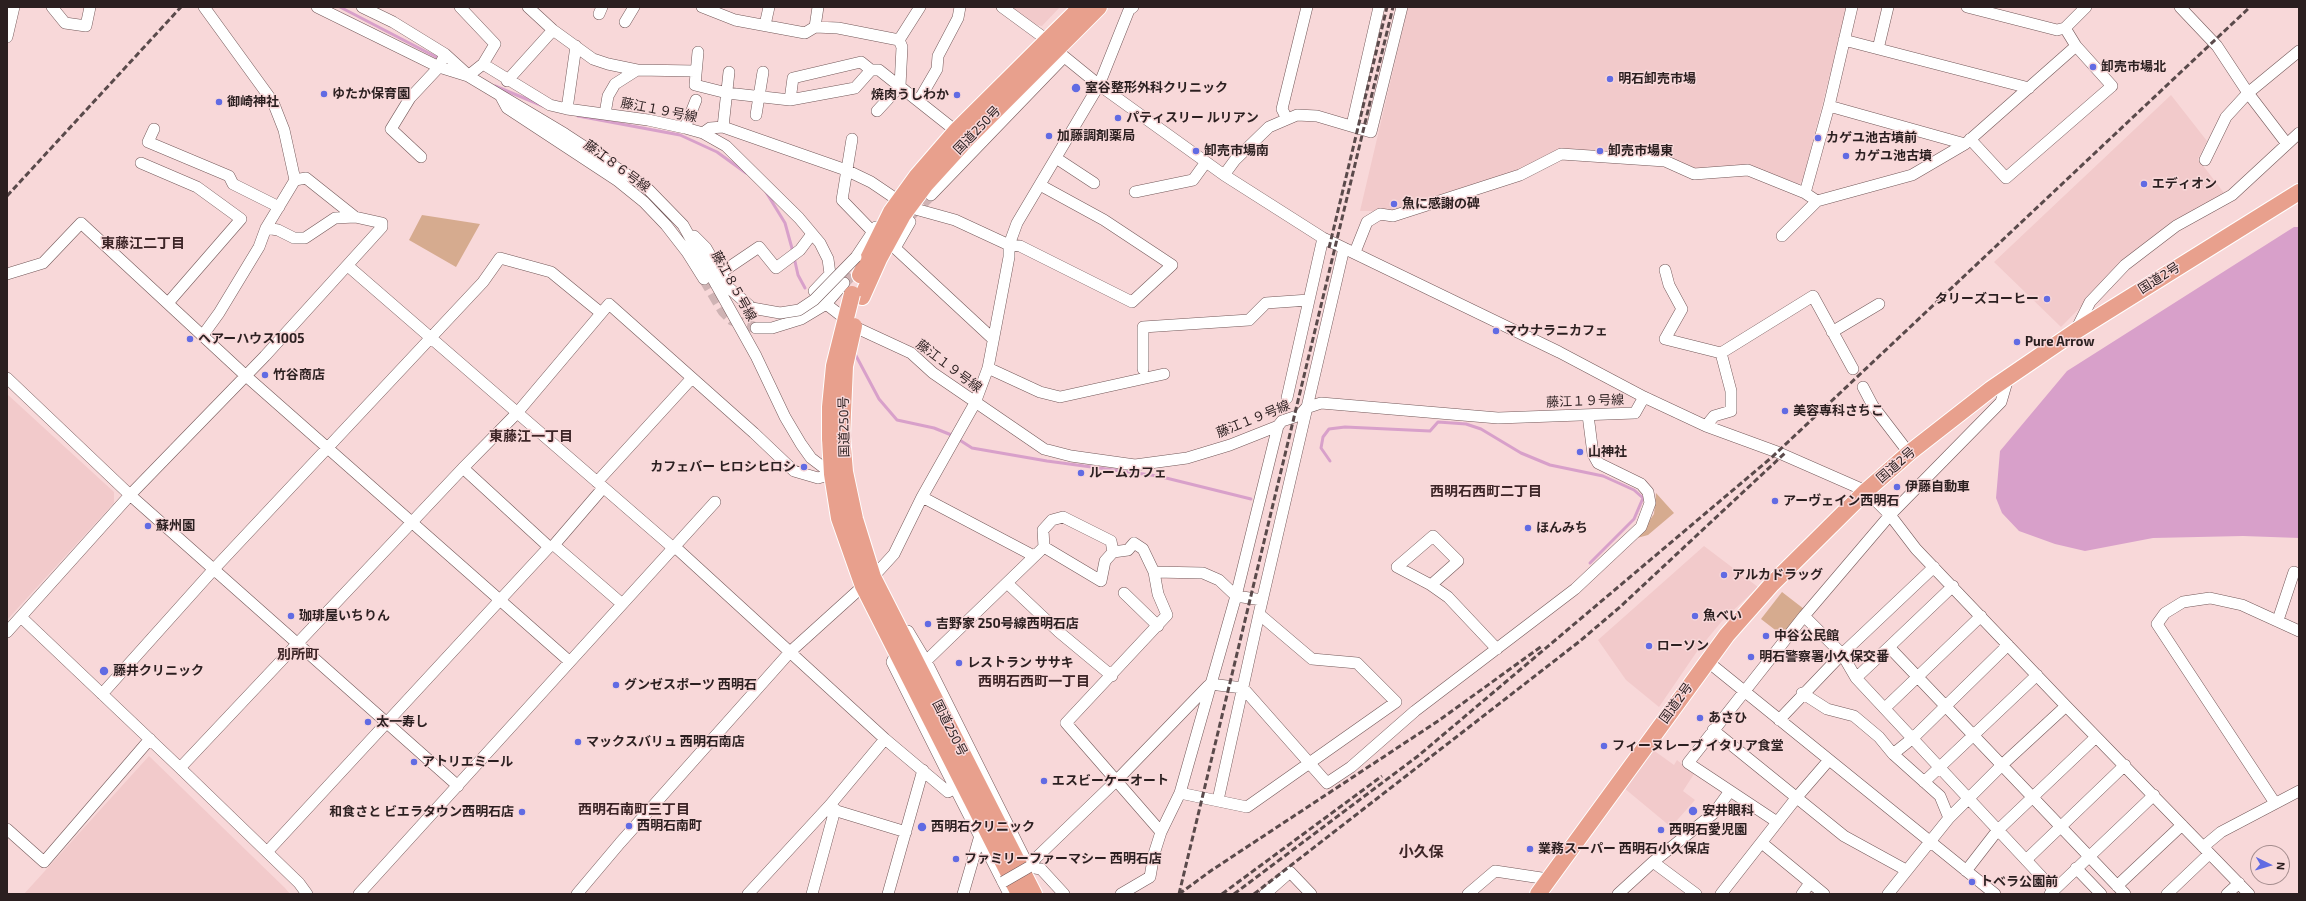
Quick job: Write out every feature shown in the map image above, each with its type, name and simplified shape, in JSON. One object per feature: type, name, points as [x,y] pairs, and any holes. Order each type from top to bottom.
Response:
[{"type":"highway","name":"国道250号","points":[[1019,894],[897,652],[868,582],[855,519],[838,473],[836,437],[845,366],[852,332],[853,291],[879,259],[900,208],[956,131],[1055,49],[1081,7]]},
{"type":"highway","name":"国道250号","points":[[900,208],[1055,49],[1099,7]]},
{"type":"highway","name":"国道2号","points":[[1538,894],[1707,661],[1772,584],[1866,491],[1909,453],[2008,378],[2076,331],[2299,192]]},
{"type":"highway","name":"国道250号","points":[[868,582],[886,604],[1034,894]]},
{"type":"street","points":[[7,37],[14,7]]},
{"type":"street","points":[[52,7],[65,23],[86,26],[90,7]]},
{"type":"street","points":[[203,335],[219,313],[260,247],[266,228],[295,180],[284,130],[273,102],[204,7]]},
{"type":"street","points":[[317,7],[439,67],[468,76]]},
{"type":"street","points":[[362,7],[393,22],[445,54],[468,76]]},
{"type":"street","points":[[460,7],[495,44],[483,64],[468,76]]},
{"type":"street","points":[[528,7],[553,30],[593,59],[608,64],[638,70],[696,71]]},
{"type":"street","points":[[624,22],[634,7]]},
{"type":"street","points":[[765,25],[769,7]]},
{"type":"street","points":[[815,27],[818,7]]},
{"type":"street","points":[[919,100],[937,69],[938,56],[958,18],[960,7]]},
{"type":"street","points":[[1002,7],[1099,85],[1224,175],[1323,238],[1559,352],[1644,397],[1706,426],[1777,452],[1866,491],[1890,515],[1916,549],[2249,894]]},
{"type":"street","points":[[577,894],[620,843],[790,652],[868,582],[894,554],[922,497],[975,403],[988,368],[1009,257],[1009,244],[1017,223],[1099,85],[1129,10],[1133,7]]},
{"type":"street","points":[[1288,119],[1282,108],[1307,7]]},
{"type":"street","points":[[1352,125],[1379,7]]},
{"type":"street","points":[[1224,175],[1235,160],[1269,127],[1297,115],[1317,116],[1352,125],[1371,132],[1402,7]]},
{"type":"street","points":[[1805,193],[1829,106],[1852,7]]},
{"type":"street","points":[[1878,49],[1888,7]]},
{"type":"street","points":[[1967,7],[2057,30],[2065,28],[2086,7]]},
{"type":"street","points":[[2180,7],[2217,46],[2248,93],[2287,144]]},
{"type":"street","points":[[708,8],[735,20],[805,33],[815,27],[838,28],[899,40]]},
{"type":"street","points":[[899,40],[918,8]]},
{"type":"street","points":[[1829,106],[1967,142],[2006,178],[2112,86],[2076,46],[2065,28]]},
{"type":"street","points":[[507,81],[553,30]]},
{"type":"street","points":[[877,112],[900,86],[902,47],[899,40]]},
{"type":"street","points":[[1844,40],[2030,88]]},
{"type":"street","points":[[567,109],[576,46]]},
{"type":"street","points":[[1782,236],[1817,201],[1912,175],[1967,142],[2076,46]]},
{"type":"street","points":[[931,195],[1055,49]]},
{"type":"street","points":[[2205,160],[2226,117],[2248,93],[2299,51]]},
{"type":"street","points":[[698,52],[695,85],[727,93],[790,100],[855,88],[871,70]]},
{"type":"street","points":[[421,157],[390,129],[410,98],[439,67],[445,54]]},
{"type":"street","points":[[790,100],[793,78],[861,62],[871,70],[879,70],[919,100],[956,131]]},
{"type":"street","name":"藤江１９号線","points":[[483,64],[507,81],[550,105],[567,109],[648,120],[685,128],[703,133],[726,146],[800,218],[820,243],[828,259],[830,274],[814,291],[826,304],[857,328],[911,353],[934,373],[975,403],[1044,449],[1090,459],[1135,465],[1187,458],[1230,445],[1278,426],[1282,421],[1300,415],[1306,408],[1321,403],[1498,418],[1635,413],[1644,397]]},
{"type":"street","points":[[605,114],[608,96],[615,84],[638,70]]},
{"type":"street","points":[[722,127],[729,72]]},
{"type":"street","points":[[756,115],[763,72]]},
{"type":"street","name":"藤江８５号線","points":[[468,76],[499,93],[565,134],[646,187],[682,225],[756,356],[785,417],[801,444],[811,458],[838,473]]},
{"type":"street","name":"藤江８６号線","points":[[499,93],[508,108],[618,181],[644,202],[666,225],[687,252],[704,279]]},
{"type":"street","points":[[685,128],[696,100]]},
{"type":"street","points":[[703,133],[710,128],[722,127],[846,170],[900,208],[910,222],[895,248],[993,339]]},
{"type":"street","points":[[154,129],[148,142],[229,176],[233,184],[279,207]]},
{"type":"street","points":[[2076,331],[2090,302],[2125,265],[2176,226],[2232,195],[2299,133]]},
{"type":"street","points":[[852,139],[842,200],[873,232]]},
{"type":"street","points":[[1218,800],[1258,614],[1306,408],[1349,250],[1367,222],[1380,214],[1394,216],[1520,175],[1561,154],[1665,161],[1694,174],[1748,170],[1805,193],[1817,201]]},
{"type":"street","points":[[1056,158],[1094,183]]},
{"type":"street","points":[[141,162],[197,187],[241,219],[168,303]]},
{"type":"street","points":[[1135,192],[1193,180],[1206,162]]},
{"type":"street","points":[[295,180],[306,178],[355,217]]},
{"type":"street","points":[[682,225],[706,248],[729,288],[752,308],[780,313],[799,310],[814,300],[856,257],[878,222],[900,208],[956,220],[1009,244],[1020,246],[1132,302],[1172,265],[1104,220],[1040,185]]},
{"type":"street","points":[[7,632],[130,495],[246,376],[348,266],[382,227],[382,223],[355,217],[335,218],[304,238],[294,238],[278,230],[266,228]]},
{"type":"street","points":[[7,274],[43,263],[82,223],[246,376],[569,661]]},
{"type":"street","points":[[726,270],[759,246],[776,268],[800,250],[812,234]]},
{"type":"street","points":[[1287,398],[1323,238]]},
{"type":"street","points":[[102,694],[214,569],[483,282],[500,258],[551,272],[601,312]]},
{"type":"street","points":[[348,266],[670,546],[674,546],[885,739],[948,792],[955,788]]},
{"type":"street","points":[[1666,270],[1669,285],[1682,308],[1665,339],[1721,353],[1813,296],[1853,369]]},
{"type":"street","points":[[756,328],[772,328],[801,320],[826,304],[853,291]]},
{"type":"street","points":[[1143,369],[1143,328],[1249,320],[1266,303],[1309,300]]},
{"type":"street","points":[[180,768],[463,468],[517,413],[609,304],[794,471],[818,478],[838,473]]},
{"type":"street","points":[[1832,332],[1879,304]]},
{"type":"street","points":[[1706,426],[1714,416],[1731,411],[1731,391],[1721,353]]},
{"type":"street","points":[[988,368],[1040,392],[1060,398],[1164,374]]},
{"type":"street","points":[[7,378],[130,495],[458,786]]},
{"type":"street","points":[[267,852],[552,546],[600,485],[692,378]]},
{"type":"street","points":[[1777,822],[1688,763],[1804,616],[1890,515],[2000,402],[2008,378]]},
{"type":"street","points":[[1863,386],[1873,406],[1909,453]]},
{"type":"street","points":[[1210,684],[1243,688],[1327,783],[1351,767],[1416,711],[1575,589],[1641,527],[1647,515],[1650,503],[1648,492],[1641,484],[1598,463],[1593,454],[1588,414]]},
{"type":"street","points":[[1121,894],[1150,877],[1154,854],[1161,832],[1180,792],[1236,596],[1278,426]]},
{"type":"street","points":[[463,468],[552,546],[622,603]]},
{"type":"street","points":[[922,497],[1034,556]]},
{"type":"street","points":[[359,894],[715,502]]},
{"type":"street","points":[[1044,547],[1043,530],[1052,520],[1063,517],[1111,541],[1113,552]]},
{"type":"street","points":[[1430,585],[1458,561],[1433,536],[1397,567],[1430,585],[1448,597],[1497,649]]},
{"type":"street","points":[[1044,547],[1101,581],[1106,561],[1113,552],[1128,550],[1134,543],[1143,549],[1154,572],[1158,594],[1167,615],[1112,676],[1066,723],[1161,832]]},
{"type":"street","points":[[926,661],[1044,547]]},
{"type":"street","points":[[1779,720],[1802,694],[1842,654],[1934,567]]},
{"type":"street","points":[[1154,572],[1203,573],[1219,580],[1236,596],[1262,600]]},
{"type":"street","points":[[2278,620],[2294,572]]},
{"type":"street","points":[[1007,583],[1059,632],[1112,676]]},
{"type":"street","points":[[1856,678],[1953,586]]},
{"type":"street","points":[[1124,593],[1158,626]]},
{"type":"street","points":[[2275,803],[2157,624],[2165,613],[2183,602],[2210,598],[2242,605],[2278,620],[2299,631]]},
{"type":"street","points":[[886,604],[909,632],[926,661],[1030,867]]},
{"type":"street","points":[[1180,792],[1247,807],[1396,702],[1357,663],[1312,659],[1258,614]]},
{"type":"street","points":[[1804,616],[1842,654],[1856,678],[1969,798],[1973,805],[1997,831],[2026,860],[2052,892],[2154,794]]},
{"type":"street","points":[[1885,708],[1981,616]]},
{"type":"street","points":[[21,617],[267,852],[307,894]]},
{"type":"street","points":[[1893,754],[1913,738],[2008,645]]},
{"type":"street","points":[[1889,647],[2003,764],[2125,894]]},
{"type":"street","points":[[897,652],[892,662],[979,839],[1009,894]]},
{"type":"street","points":[[1707,661],[1930,843],[1995,894]]},
{"type":"street","points":[[1924,782],[2037,675]]},
{"type":"street","points":[[1003,882],[1030,867],[1036,858],[1116,781],[1210,684]]},
{"type":"street","points":[[1802,694],[1827,709],[1854,716],[1879,737],[1893,754],[1940,796],[1950,818]]},
{"type":"street","points":[[1888,894],[1906,870],[1950,818],[2003,764],[2066,706]]},
{"type":"street","points":[[1713,730],[1844,836],[1906,870]]},
{"type":"street","points":[[1966,871],[1997,831],[2096,736]]},
{"type":"street","points":[[7,829],[44,862],[150,739]]},
{"type":"street","points":[[748,894],[830,805],[885,739]]},
{"type":"street","points":[[1722,894],[1777,822],[1829,760]]},
{"type":"street","points":[[2026,860],[2125,765]]},
{"type":"street","points":[[888,894],[923,770]]},
{"type":"street","points":[[1618,894],[1653,862],[1714,813],[1730,791]]},
{"type":"street","points":[[2167,894],[2221,832],[2299,791]]},
{"type":"street","points":[[830,805],[837,811],[906,832]]},
{"type":"street","points":[[812,894],[833,818],[830,805]]},
{"type":"street","points":[[2117,886],[2182,825]]},
{"type":"street","points":[[963,894],[979,839]]},
{"type":"street","points":[[1762,843],[1824,894]]},
{"type":"street","points":[[1653,862],[1696,894]]},
{"type":"street","points":[[1030,867],[1041,869],[1064,894]]},
{"type":"street","points":[[2076,868],[2101,894]]},
{"type":"street","points":[[1468,894],[1495,871],[1548,879]]},
{"type":"street","points":[[1265,894],[1290,872],[1311,894]]},
{"type":"street","points":[[1802,894],[1810,883]]},
{"type":"street","points":[[2227,894],[2238,883]]},
{"type":"shaded area","points":[[1010,7],[1060,7],[1042,26],[1033,24]]},
{"type":"shaded area","name":"明石卸売市場","points":[[1408,7],[1847,7],[1803,180],[1799,184],[1749,165],[1700,170],[1667,157],[1559,151],[1550,153],[1523,170],[1389,211],[1360,211]]},
{"type":"shaded area","points":[[2171,95],[2207,141],[2198,159],[2224,193],[2170,223],[2127,260],[2061,327],[1994,262]]},
{"type":"shaded area","points":[[422,215],[480,224],[456,267],[409,240]]},
{"type":"shaded area","points":[[2294,227],[2299,227],[2299,538],[2243,536],[2153,538],[2085,551],[2055,544],[2019,531],[2002,513],[1996,498],[2000,451],[2067,371]]},
{"type":"shaded area","points":[[7,394],[114,492],[114,503],[7,620]]},
{"type":"shaded area","points":[[1656,493],[1674,513],[1648,535],[1637,538],[1654,514]]},
{"type":"shaded area","points":[[1704,546],[1758,587],[1722,621],[1698,650],[1659,707],[1626,680],[1598,640]]},
{"type":"shaded area","points":[[1782,592],[1804,609],[1783,636],[1761,619]]},
{"type":"shaded area","points":[[1649,747],[1674,765],[1677,760],[1694,774],[1683,791],[1695,800],[1671,827],[1624,788]]},
{"type":"shaded area","points":[[149,756],[285,888],[290,894],[24,894]]},
{"type":"waterway","points":[[340,7],[440,59]]},
{"type":"waterway","points":[[495,86],[543,106]]},
{"type":"waterway","points":[[578,116],[680,135],[717,152],[746,173]]},
{"type":"waterway","points":[[766,192],[785,223],[793,252]]},
{"type":"waterway","points":[[794,257],[798,275],[805,288]]},
{"type":"waterway","points":[[854,352],[879,399],[897,420],[934,428],[954,436]]},
{"type":"waterway","points":[[1330,461],[1321,448],[1323,437],[1329,429],[1345,427],[1430,431],[1438,422],[1466,424],[1481,429],[1521,453],[1550,465],[1603,476],[1634,490],[1643,498],[1634,519],[1590,563]]},
{"type":"waterway","points":[[958,439],[972,448],[1047,461],[1158,476],[1251,499]]},
{"type":"tunnel","points":[[911,215],[931,195]]},
{"type":"tunnel","points":[[844,283],[863,264]]},
{"type":"tunnel","points":[[704,279],[723,311],[732,320],[756,328]]},
{"type":"railway","points":[[7,196],[181,7]]},
{"type":"railway","points":[[1329,248],[1387,7]]},
{"type":"railway","points":[[1179,894],[1393,7]]},
{"type":"railway","points":[[1234,894],[1418,756],[1771,458],[2250,7]]},
{"type":"railway","points":[[1254,894],[1580,641],[1620,607],[1785,453]]},
{"type":"railway","points":[[1179,894],[1212,870],[1438,721],[1542,646]]},
{"type":"railway","points":[[1222,894],[1382,776]]},
{"type":"place","name":"卸売市場北","points":[[2093,67]]},
{"type":"place","name":"明石卸売市場","points":[[1610,79]]},
{"type":"place","name":"室谷整形外科クリニック","points":[[1076,88]]},
{"type":"place","name":"ゆたか保育園","points":[[324,94]]},
{"type":"place","name":"焼肉うしわか","points":[[957,95]]},
{"type":"place","name":"御崎神社","points":[[219,102]]},
{"type":"place","name":"パティスリー ルリアン","points":[[1118,118]]},
{"type":"place","name":"加藤調剤薬局","points":[[1049,136]]},
{"type":"place","name":"カゲユ池古墳前","points":[[1818,138]]},
{"type":"place","name":"卸売市場南","points":[[1196,151]]},
{"type":"place","name":"卸売市場東","points":[[1600,151]]},
{"type":"place","name":"カゲユ池古墳","points":[[1846,156]]},
{"type":"place","name":"エディオン","points":[[2144,184]]},
{"type":"place","name":"魚に感謝の碑","points":[[1394,204]]},
{"type":"place","name":"タリーズコーヒー","points":[[2047,299]]},
{"type":"place","name":"マウナラニカフェ","points":[[1496,331]]},
{"type":"place","name":"ヘアーハウス1005","points":[[190,339]]},
{"type":"place","name":"Pure Arrow","points":[[2017,342]]},
{"type":"place","name":"竹谷商店","points":[[265,375]]},
{"type":"place","name":"美容専科さちこ","points":[[1785,411]]},
{"type":"place","name":"山神社","points":[[1580,452]]},
{"type":"place","name":"カフェバー ヒロシヒロシ","points":[[804,467]]},
{"type":"place","name":"ルームカフェ","points":[[1081,473]]},
{"type":"place","name":"伊藤自動車","points":[[1897,487]]},
{"type":"place","name":"アーヴェイン西明石","points":[[1775,501]]},
{"type":"place","name":"蘇州園","points":[[148,526]]},
{"type":"place","name":"ほんみち","points":[[1528,528]]},
{"type":"place","name":"アルカドラッグ","points":[[1724,575]]},
{"type":"place","name":"珈琲屋いちりん","points":[[291,616]]},
{"type":"place","name":"魚べい","points":[[1695,616]]},
{"type":"place","name":"吉野家 250号線西明石店","points":[[928,624]]},
{"type":"place","name":"中谷公民館","points":[[1766,636]]},
{"type":"place","name":"ローソン","points":[[1649,646]]},
{"type":"place","name":"明石警察署小久保交番","points":[[1751,657]]},
{"type":"place","name":"レストラン ササキ","points":[[959,663]]},
{"type":"place","name":"藤井クリニック","points":[[104,671]]},
{"type":"place","name":"グンゼスポーツ 西明石","points":[[616,685]]},
{"type":"place","name":"あさひ","points":[[1700,718]]},
{"type":"place","name":"太一寿し","points":[[368,722]]},
{"type":"place","name":"マックスバリュ 西明石南店","points":[[578,742]]},
{"type":"place","name":"フィーヌレーブ イタリア食堂","points":[[1604,746]]},
{"type":"place","name":"アトリエミール","points":[[414,762]]},
{"type":"place","name":"エスビーケーオート","points":[[1044,781]]},
{"type":"place","name":"安井眼科","points":[[1693,811]]},
{"type":"place","name":"和食さと ビエラタウン西明石店","points":[[522,812]]},
{"type":"place","name":"西明石南町","points":[[629,826]]},
{"type":"place","name":"西明石クリニック","points":[[922,827]]},
{"type":"place","name":"西明石愛児園","points":[[1661,830]]},
{"type":"place","name":"業務スーパー 西明石小久保店","points":[[1530,849]]},
{"type":"place","name":"ファミリーファーマシー 西明石店","points":[[956,859]]},
{"type":"place","name":"トベラ公園前","points":[[1972,882]]},
{"type":"district","name":"東藤江二丁目","points":[[143,243]]},
{"type":"district","name":"東藤江一丁目","points":[[531,436]]},
{"type":"district","name":"西明石西町二丁目","points":[[1486,491]]},
{"type":"district","name":"別所町","points":[[298,654]]},
{"type":"district","name":"西明石西町一丁目","points":[[1034,681]]},
{"type":"district","name":"西明石南町三丁目","points":[[634,809]]},
{"type":"district","name":"小久保","points":[[1421,852]]}]
